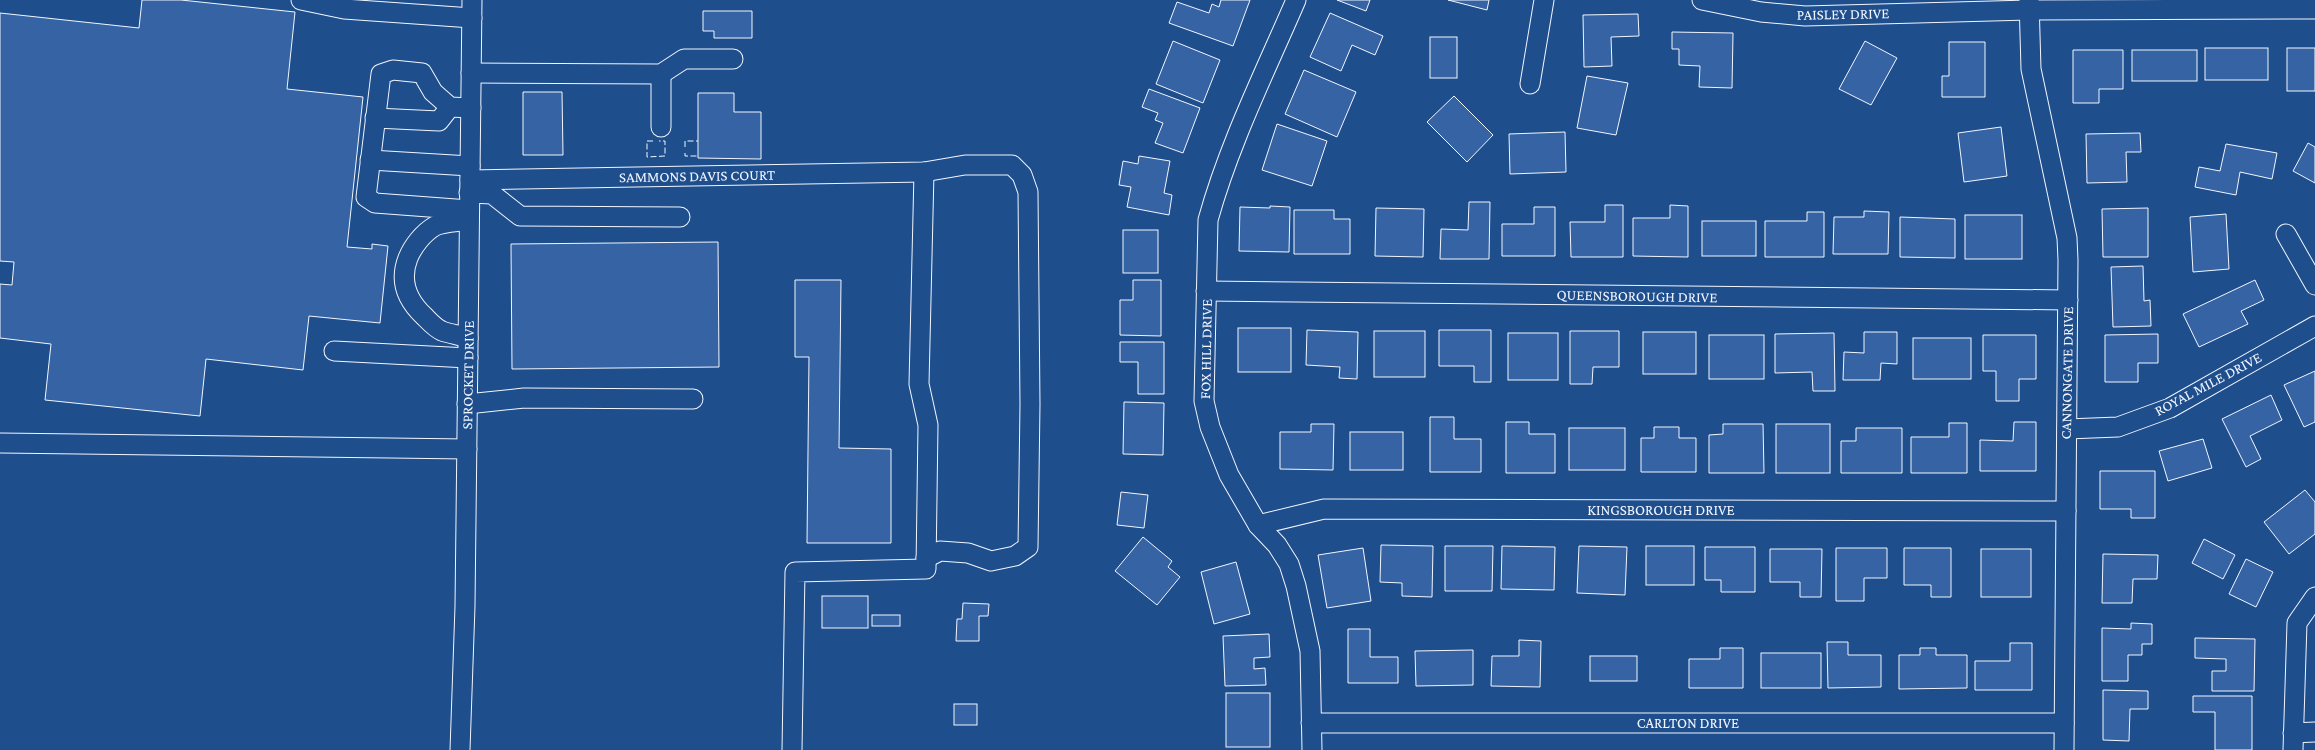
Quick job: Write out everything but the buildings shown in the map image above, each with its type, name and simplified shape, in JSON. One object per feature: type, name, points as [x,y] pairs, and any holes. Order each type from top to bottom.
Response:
[{"type":"street","points":[[301,0],[344,9],[472,9]]},
{"type":"street","name":"FOX HILL DRIVE","points":[[1296,0],[1242,123],[1215,195],[1208,220],[1204,401],[1210,427],[1229,475],[1258,525],[1289,564],[1296,586],[1310,651],[1312,750]]},
{"type":"street","points":[[1530,84],[1544,0]]},
{"type":"street","name":"PAISLEY DRIVE","points":[[1702,0],[1761,12],[1805,16],[2029,5],[2174,5],[2315,9]]},
{"type":"street","name":"CANNONGATE DRIVE","points":[[2029,5],[2031,69],[2067,238],[2064,750]]},
{"type":"street","name":"SPROCKET DRIVE","points":[[460,750],[465,606],[472,9]]},
{"type":"street","points":[[471,73],[661,74],[684,59],[733,59]]},
{"type":"street","points":[[471,108],[450,107],[433,92],[422,73],[393,70],[381,74],[366,197],[375,203],[469,194],[492,194],[520,216],[680,217]]},
{"type":"street","points":[[661,74],[661,127]]},
{"type":"street","points":[[375,118],[439,121],[450,107]]},
{"type":"street","points":[[370,160],[469,194]]},
{"type":"street","name":"SAMMONS DAVIS COURT","points":[[469,194],[924,172],[965,165],[1012,165],[1022,175],[1028,192],[1030,404],[1028,547],[1015,556],[992,561],[968,553],[940,551],[926,558]]},
{"type":"street","points":[[792,750],[795,572],[926,569],[928,425],[919,384],[924,172]]},
{"type":"street","points":[[468,338],[441,331],[433,325],[409,300],[405,290],[404,277],[405,265],[412,250],[428,232],[469,194]]},
{"type":"street","points":[[2286,234],[2315,285]]},
{"type":"street","name":"QUEENSBOROUGH DRIVE","points":[[1206,291],[2068,300]]},
{"type":"street","name":"ROYAL MILE DRIVE","points":[[2067,429],[2118,427],[2170,408],[2315,326]]},
{"type":"street","points":[[334,351],[468,358]]},
{"type":"street","points":[[467,404],[524,398],[693,398]]},
{"type":"street","points":[[0,443],[467,449]]},
{"type":"street","name":"KINGSBOROUGH DRIVE","points":[[1258,525],[1324,509],[2066,511]]},
{"type":"street","points":[[2315,597],[2297,623],[2293,741],[2315,732]]},
{"type":"street","name":"CARLTON DRIVE","points":[[1311,723],[2064,723]]},
{"type":"fence","points":[[653,141],[647,141],[647,157],[665,156],[665,141],[659,141]]},
{"type":"fence","points":[[685,147],[685,141],[698,141]]},
{"type":"fence","points":[[685,153],[685,156],[698,156]]}]
